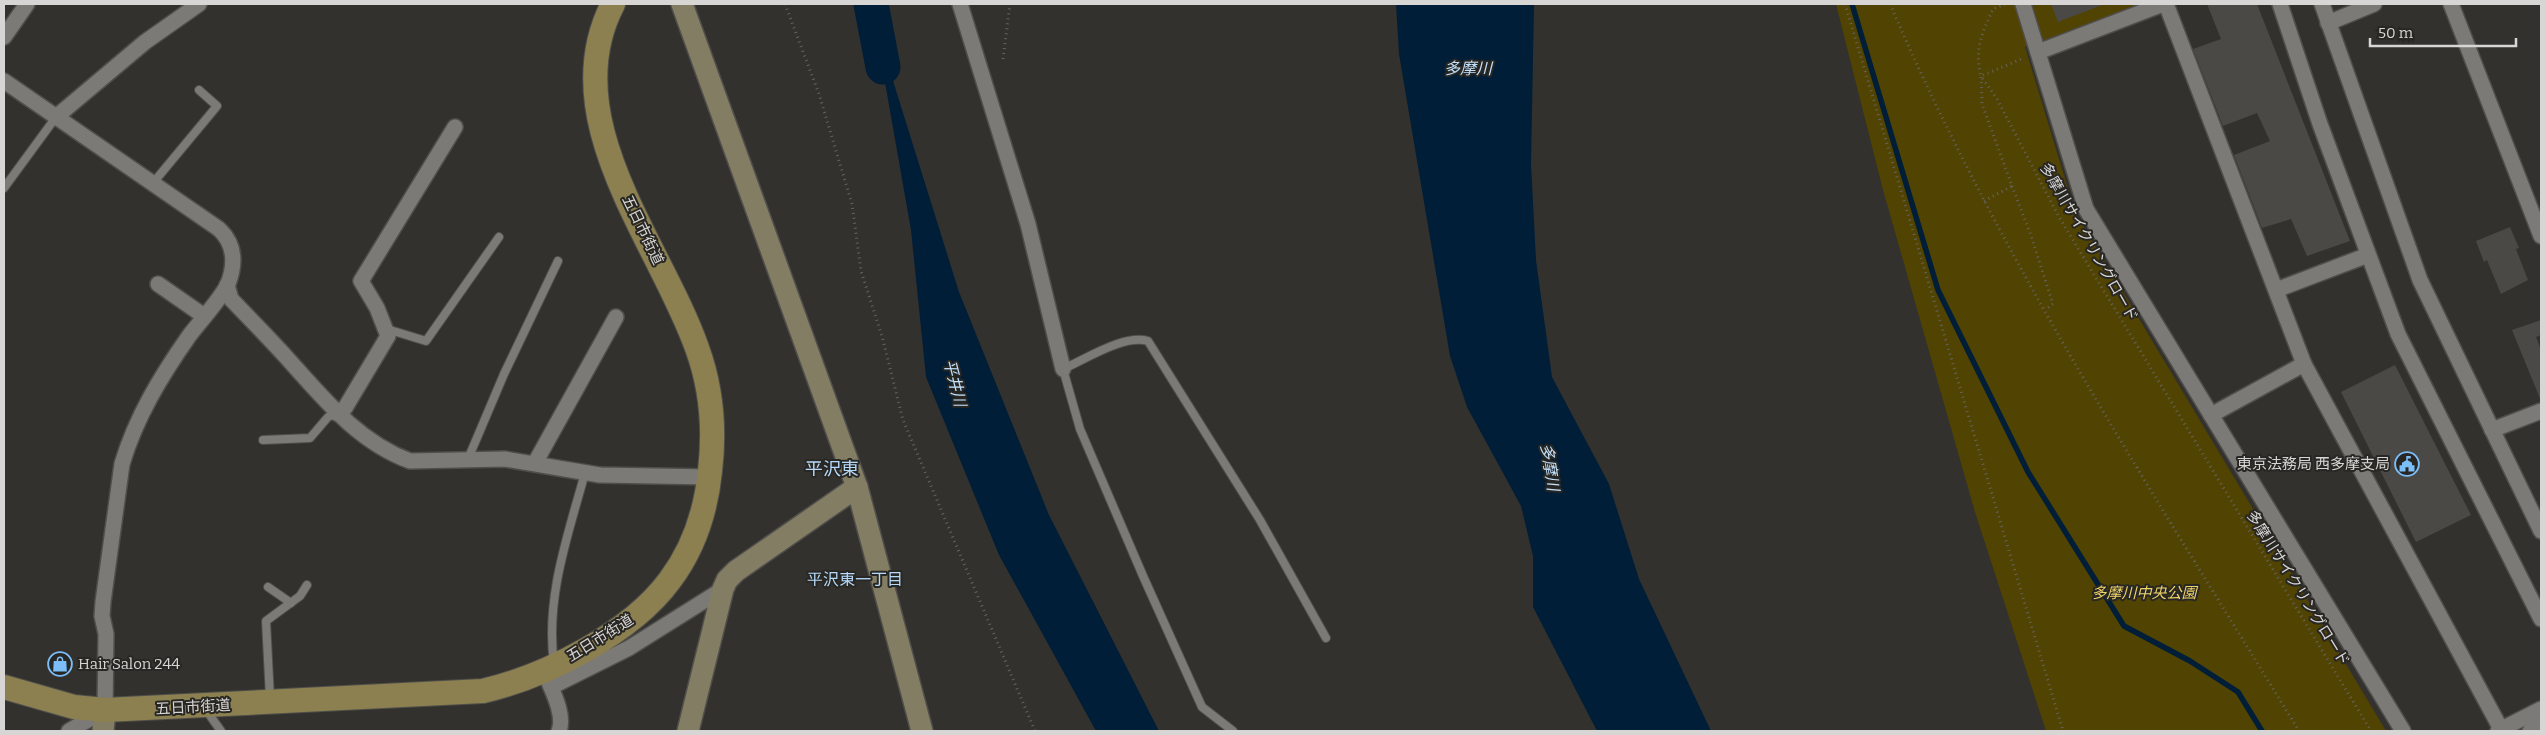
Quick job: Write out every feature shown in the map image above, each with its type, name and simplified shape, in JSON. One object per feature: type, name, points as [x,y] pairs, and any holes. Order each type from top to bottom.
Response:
[{"type":"main road","name":"五日市街道","points":[[4,687],[74,708],[104,721],[204,706],[483,691],[550,674],[622,627],[661,592],[687,554],[699,527],[710,476],[713,442],[712,409],[700,355],[685,319],[622,187],[608,152],[600,122],[595,87],[597,58],[603,28],[614,4]]},
{"type":"street","points":[[4,37],[27,4]]},
{"type":"street","points":[[56,117],[145,42],[199,4]]},
{"type":"street","points":[[682,4],[857,487],[922,731]]},
{"type":"street","points":[[960,4],[1028,224],[1063,369]]},
{"type":"street","points":[[2023,4],[2086,209],[2403,731]]},
{"type":"street","points":[[2038,52],[2164,4],[2304,364],[2500,731],[2541,709]]},
{"type":"street","points":[[2280,4],[2368,255],[2398,334],[2541,619]]},
{"type":"street","points":[[2322,4],[2420,280],[2541,531]]},
{"type":"street","points":[[2328,23],[2374,4]]},
{"type":"street","points":[[2451,4],[2541,236]]},
{"type":"street","points":[[4,81],[153,183],[229,238],[234,253],[227,284],[162,374],[128,444],[122,464],[103,602],[102,616],[106,634],[104,721],[69,731]]},
{"type":"street","points":[[336,413],[345,408],[388,336],[377,308],[362,281],[455,127]]},
{"type":"street","points":[[2276,290],[2368,255]]},
{"type":"street","points":[[158,284],[204,316]]},
{"type":"street","points":[[227,284],[231,299],[336,413],[379,446],[410,461],[505,459],[585,473],[621,476],[710,476]]},
{"type":"street","points":[[535,463],[616,317]]},
{"type":"street","points":[[2211,414],[2304,364]]},
{"type":"street","points":[[2492,430],[2541,411]]},
{"type":"street","points":[[688,731],[723,589],[727,580],[736,571],[857,487]]},
{"type":"street","points":[[559,731],[561,727],[558,705],[550,674],[629,648],[723,589]]},
{"type":"street","points":[[2530,731],[2541,725]]},
{"type":"lane","points":[[153,183],[217,106],[199,90]]},
{"type":"lane","points":[[4,188],[56,117]]},
{"type":"lane","points":[[388,336],[390,330],[426,341],[499,237]]},
{"type":"lane","points":[[468,459],[504,374],[558,261]]},
{"type":"lane","points":[[1233,731],[1202,707],[1080,428],[1063,369],[1126,341],[1138,338],[1148,341],[1260,520],[1326,638]]},
{"type":"lane","points":[[263,440],[310,438],[328,417],[336,413]]},
{"type":"lane","points":[[550,674],[557,576],[585,473]]},
{"type":"lane","points":[[270,702],[266,621],[300,596],[307,585]]},
{"type":"lane","points":[[268,587],[291,603]]},
{"type":"lane","points":[[204,706],[221,731]]},
{"type":"path","points":[[785,4],[819,94],[852,204],[860,271],[882,336],[903,420],[1035,731]]},
{"type":"path","points":[[1003,59],[1010,4]]},
{"type":"path","points":[[1846,4],[2063,731]]},
{"type":"path","points":[[1890,4],[1926,84],[1984,201],[2045,310],[2299,731]]},
{"type":"path","points":[[2005,4],[1993,9],[1982,34],[1976,59],[1981,76],[1982,104],[2030,233],[2053,304],[2045,310]]},
{"type":"path","points":[[1981,76],[2038,52]]},
{"type":"path","name":"多摩川サイクリングロード","points":[[1981,76],[1997,99],[2059,217],[2371,731]]},
{"type":"path","points":[[1984,201],[2012,186]]},
{"type":"green space","name":"多摩川中央公園","points":[[1836,4],[2140,4],[2025,47],[2075,212],[2386,731],[2046,731],[1975,512],[1883,190]]},
{"type":"water","name":"多摩川","points":[[1396,4],[1534,4],[1531,164],[1536,260],[1552,377],[1609,484],[1639,579],[1711,731],[1597,731],[1533,607],[1533,556],[1521,506],[1467,407],[1450,356],[1399,54]]},
{"type":"water","points":[[874,20],[959,292],[1049,515],[1159,731],[1096,731],[999,555],[926,377],[911,230]]},
{"type":"building","points":[[2051,4],[2101,4],[2102,5],[2058,22]]},
{"type":"building","points":[[2207,4],[2257,4],[2350,241],[2307,256],[2291,219],[2262,228],[2234,155],[2270,141],[2257,113],[2223,126],[2193,49],[2221,39]]},
{"type":"building","points":[[2510,227],[2519,248],[2516,249],[2528,280],[2501,294],[2487,260],[2484,262],[2476,241]]},
{"type":"building","points":[[2541,320],[2541,335],[2536,337],[2541,350],[2541,401],[2512,330]]},
{"type":"building","points":[[2395,365],[2471,515],[2416,542],[2341,392]]},
{"type":"waterway","name":"平井川","points":[[871,4],[883,67]]},
{"type":"waterway","points":[[1852,4],[1938,290],[2028,472],[2124,626],[2190,661],[2238,692],[2262,731]]},
{"type":"place","name":"東京法務局 西多摩支局","points":[[2407,464]]},
{"type":"place","name":"Hair Salon 244","points":[[60,664]]},
{"type":"district","name":"平沢東","points":[[832,469]]},
{"type":"district","name":"平沢東一丁目","points":[[855,579]]}]
